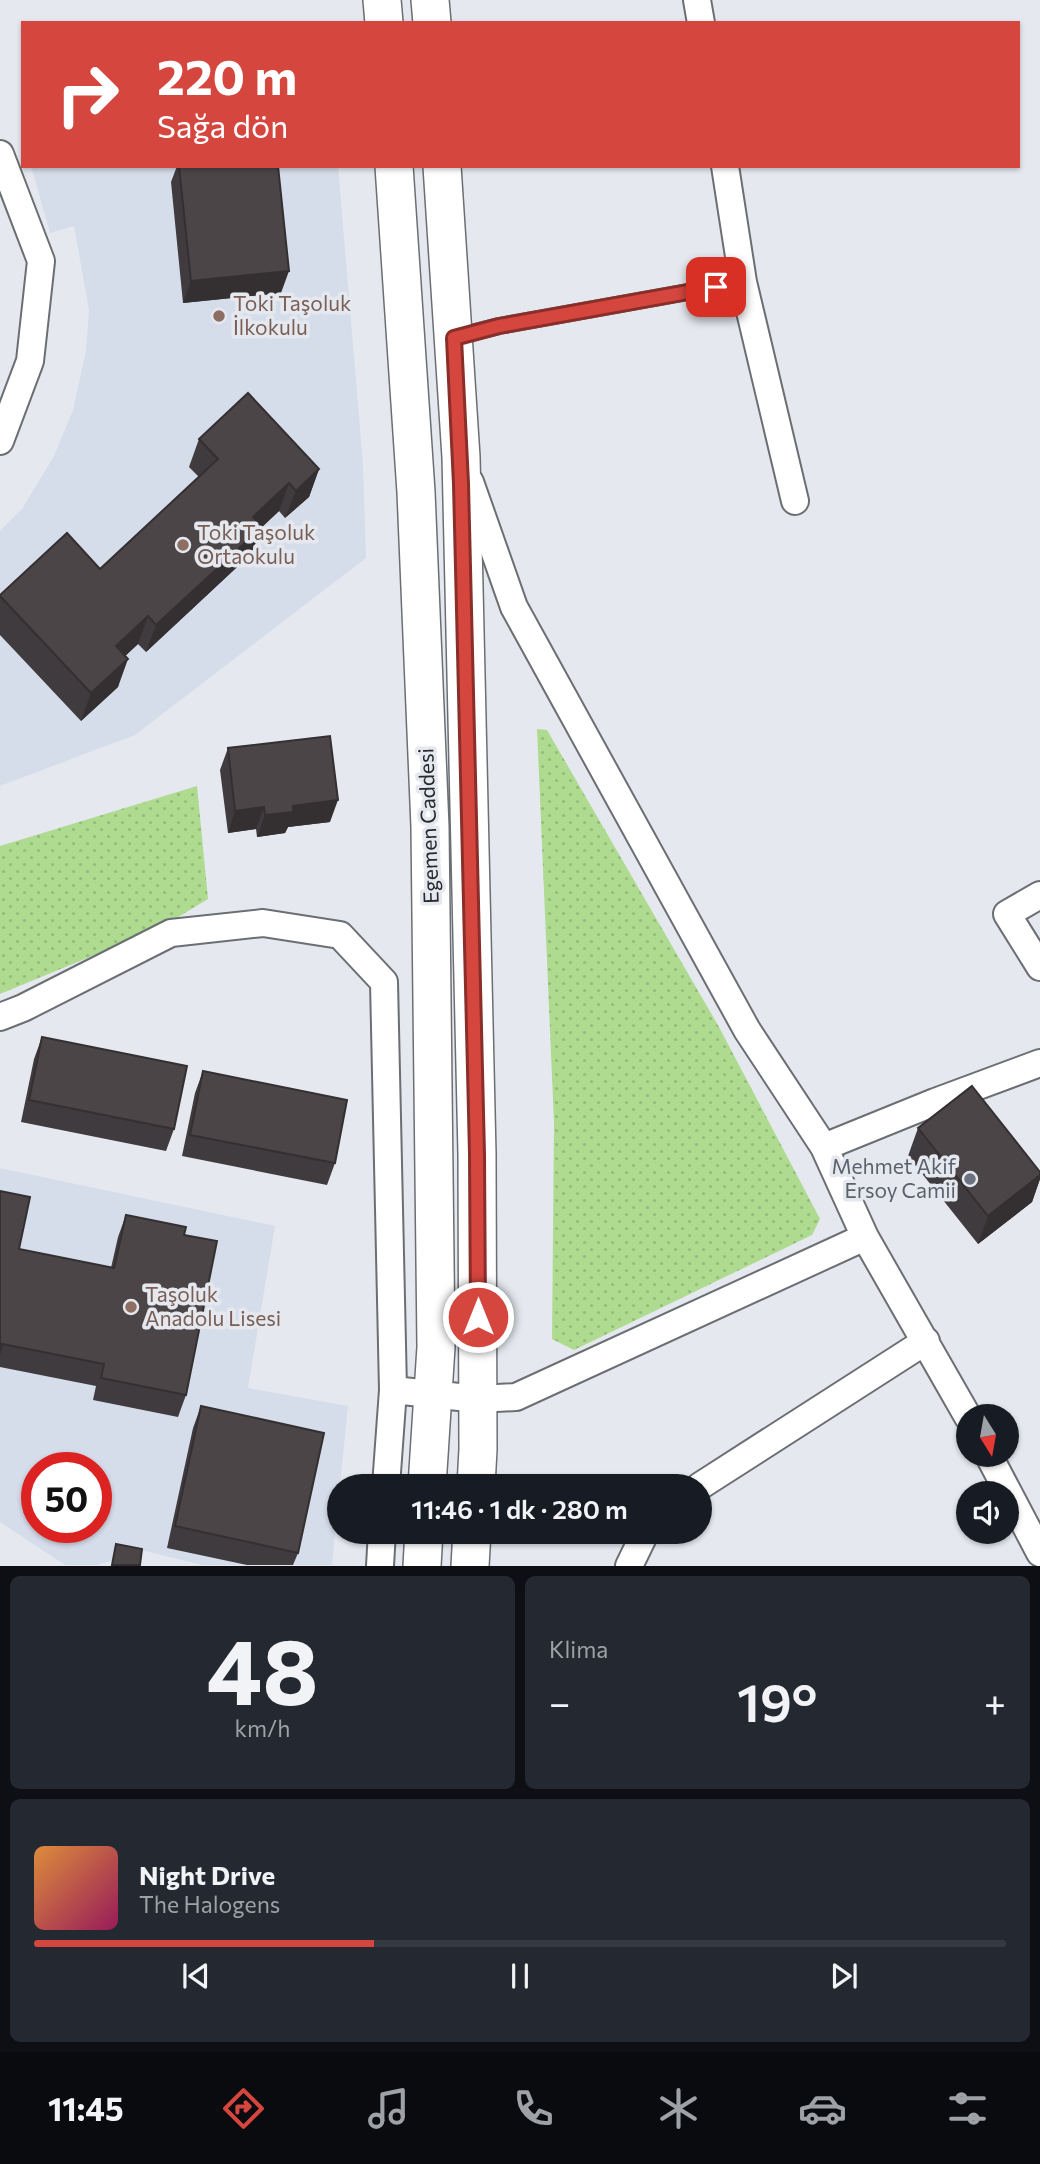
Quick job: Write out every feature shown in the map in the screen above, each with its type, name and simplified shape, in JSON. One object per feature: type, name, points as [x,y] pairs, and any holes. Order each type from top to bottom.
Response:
[{"type":"main road","points":[[382,0],[384,21]]},
{"type":"main road","points":[[430,0],[432,21]]},
{"type":"main road","name":"Egemen Caddesi","points":[[394,168],[416,492],[430,827],[436,1347],[428,1474]]},
{"type":"main road","name":"Egemen Caddesi","points":[[442,168],[461,457],[477,1154],[478,1399],[475,1474]]},
{"type":"main road","points":[[422,1566],[423,1544]]},
{"type":"main road","points":[[470,1566],[471,1544]]},
{"type":"street","points":[[697,0],[701,21]]},
{"type":"street","points":[[0,153],[41,261],[30,361],[0,441]]},
{"type":"street","points":[[725,168],[743,282],[795,502]]},
{"type":"street","points":[[461,457],[514,607],[747,1030],[824,1147],[865,1237],[961,1404]]},
{"type":"street","points":[[1040,895],[1007,914],[1040,967]]},
{"type":"street","points":[[0,1017],[171,933],[263,923],[340,935],[384,982],[393,1390],[387,1474]]},
{"type":"street","points":[[824,1147],[1040,1063]]},
{"type":"street","points":[[393,1390],[478,1399],[516,1397],[865,1237]]},
{"type":"street","points":[[712,1478],[926,1341]]},
{"type":"street","points":[[995,1467],[1040,1553]]},
{"type":"street","points":[[380,1566],[381,1544]]},
{"type":"street","points":[[629,1566],[640,1544]]},
{"type":"lane","points":[[454,338],[499,326],[743,282]]},
{"type":"shaded area","name":"Toki Taşoluk Ortaokulu","points":[[32,168],[338,168],[363,464],[366,558],[135,735],[0,786],[0,531],[22,509],[54,456],[73,410],[86,351],[89,310],[74,226],[50,233]]},
{"type":"shaded area","name":"Taşoluk Anadolu Lisesi","points":[[0,1168],[275,1226],[248,1388],[348,1406],[341,1474],[327,1474],[327,1544],[334,1544],[332,1565],[202,1565],[145,1551],[97,1565],[65,1565],[32,1543],[112,1543],[112,1452],[21,1452],[21,1536],[0,1522]]},
{"type":"green space","points":[[537,729],[547,730],[719,1027],[820,1219],[812,1235],[574,1350],[552,1339],[554,1123]]},
{"type":"green space","points":[[197,786],[208,899],[160,928],[0,994],[0,846]]},
{"type":"building","points":[[179,168],[278,168],[289,271],[191,281]]},
{"type":"building","points":[[248,393],[319,469],[296,491],[289,483],[253,517],[262,527],[156,625],[148,616],[116,646],[128,659],[91,693],[0,595],[67,533],[100,569],[218,459],[199,439]]},
{"type":"building","points":[[330,736],[338,800],[293,806],[293,812],[265,815],[264,807],[235,811],[228,748]]},
{"type":"building","points":[[42,1037],[187,1066],[174,1129],[29,1100]]},
{"type":"building","points":[[203,1071],[347,1100],[335,1163],[190,1135]]},
{"type":"building","points":[[972,1086],[1040,1172],[1040,1175],[988,1216],[918,1128]]},
{"type":"building","points":[[0,1191],[30,1197],[19,1249],[114,1268],[126,1215],[186,1227],[184,1235],[217,1241],[186,1395],[101,1378],[104,1364],[2,1344],[0,1353]]},
{"type":"building","points":[[201,1406],[324,1433],[298,1553],[175,1526]]},
{"type":"building","points":[[116,1544],[142,1549],[140,1565],[112,1565]]},
{"type":"place","name":"Toki Taşoluk İlkokulu","points":[[219,316]]},
{"type":"place","name":"Toki Taşoluk Ortaokulu","points":[[183,545]]},
{"type":"place","name":"Mehmet Akif Ersoy Camii","points":[[970,1179]]},
{"type":"place","name":"Taşoluk Anadolu Lisesi","points":[[131,1307]]},
{"type":"route","points":[[478,1317],[477,1154],[461,457],[454,338],[499,326],[716,287]]}]
